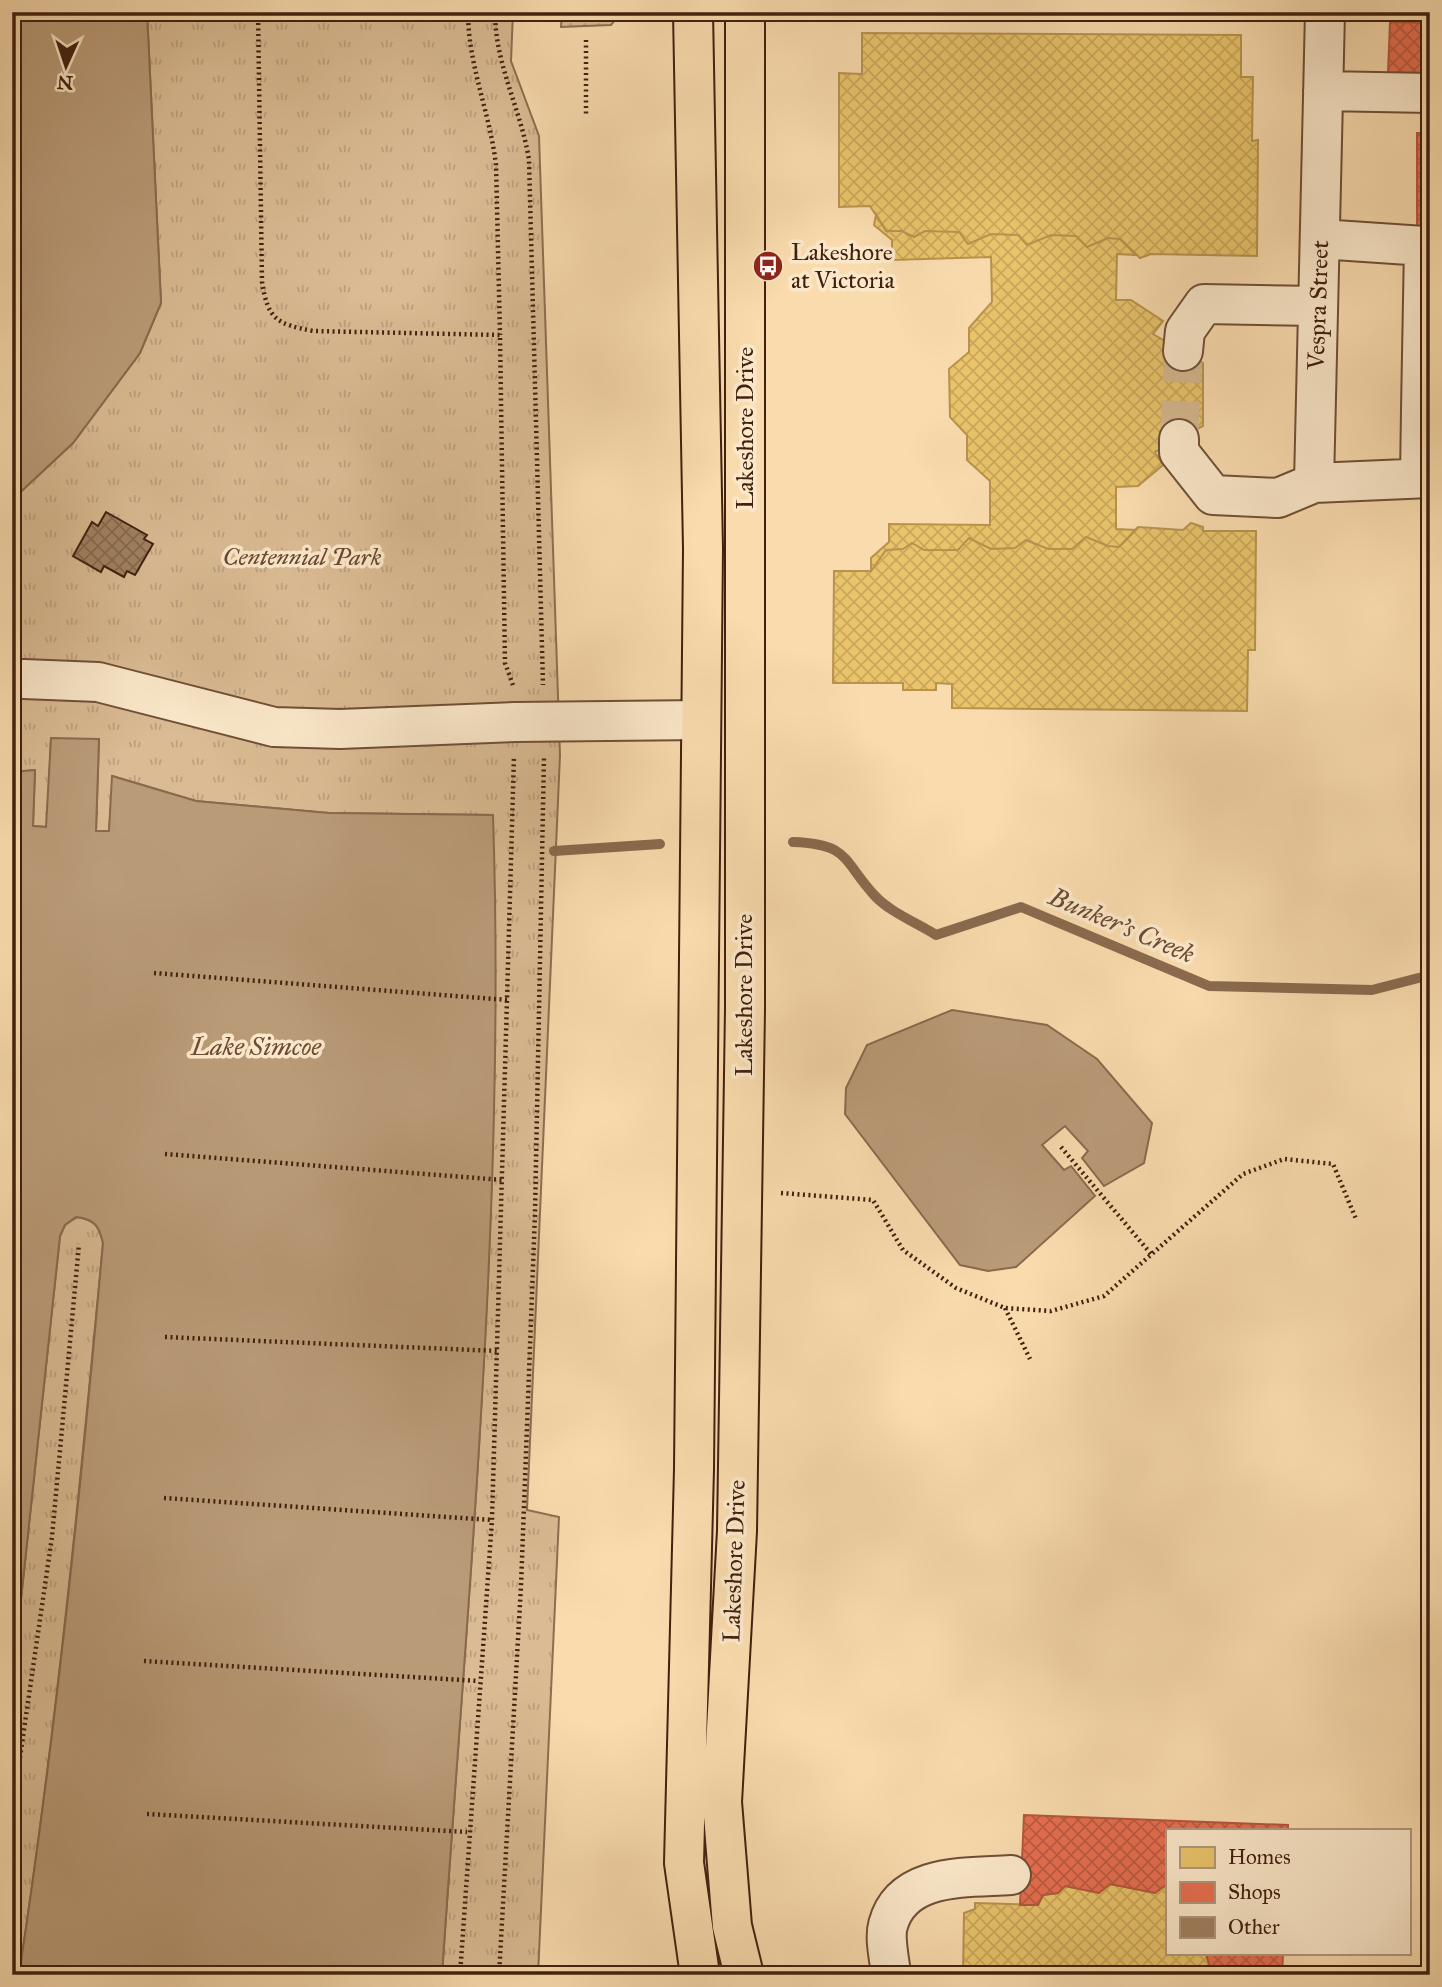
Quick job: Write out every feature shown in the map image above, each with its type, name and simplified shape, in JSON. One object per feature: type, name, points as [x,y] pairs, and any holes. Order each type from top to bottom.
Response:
[{"type":"main road","points":[[693,12],[703,549],[694,1469],[684,1863],[700,1975]]},
{"type":"main road","name":"Lakeshore Drive","points":[[744,1975],[732,1926],[722,1802],[737,1531],[745,1023],[745,12]]},
{"type":"street","name":"Vespra Street","points":[[1314,483],[1325,12]]},
{"type":"street","points":[[1323,91],[1430,93]]},
{"type":"street","points":[[1179,439],[1179,452],[1213,495],[1278,498],[1314,483],[1425,478],[1424,246],[1320,239]]},
{"type":"street","points":[[1183,351],[1185,331],[1204,303],[1318,306]]},
{"type":"street","points":[[23,678],[98,682],[274,727],[340,729],[530,721],[701,720]]},
{"type":"street","points":[[891,1975],[887,1926],[904,1897],[931,1881],[1011,1875]]},
{"type":"path","points":[[258,12],[262,282],[266,306],[285,326],[313,331],[499,335]]},
{"type":"path","points":[[460,1975],[492,1520],[508,1000],[510,804],[530,721],[505,663],[496,165],[494,142],[472,65],[468,12]]},
{"type":"path","points":[[495,12],[495,39],[505,81],[525,135],[529,160],[539,613],[530,721],[535,1213],[523,1544],[499,1975]]},
{"type":"path","points":[[586,40],[586,115]]},
{"type":"path","points":[[154,973],[508,1000]]},
{"type":"path","points":[[1061,1147],[1151,1254]]},
{"type":"path","points":[[165,1154],[503,1180]]},
{"type":"path","points":[[781,1193],[873,1200],[903,1250],[956,1289],[1005,1308],[1051,1311],[1104,1296],[1242,1174],[1284,1159],[1333,1164],[1356,1219]]},
{"type":"path","points":[[12,1812],[52,1536],[79,1244]]},
{"type":"path","points":[[1005,1308],[1030,1359]]},
{"type":"path","points":[[165,1337],[499,1351]]},
{"type":"path","points":[[164,1498],[492,1520]]},
{"type":"path","points":[[144,1661],[479,1681]]},
{"type":"path","points":[[147,1814],[468,1832]]},
{"type":"path","points":[[135,1967],[185,1975]]},
{"type":"green space","name":"Centennial Park","points":[[147,12],[513,12],[511,61],[539,136],[560,755],[527,1510],[559,1517],[538,1975],[442,1975],[473,1540],[489,1250],[494,1106],[492,815],[329,813],[196,801],[113,776],[109,831],[96,831],[99,740],[51,739],[47,827],[33,826],[35,770],[12,772],[12,500],[73,443],[140,353],[161,303]]},
{"type":"green space","points":[[562,12],[621,12],[611,25],[561,27]]},
{"type":"green space","points":[[77,1217],[95,1225],[103,1243],[56,1701],[19,1975],[12,1975],[12,1683],[60,1236],[65,1225]]},
{"type":"water","points":[[12,12],[147,12],[161,303],[140,353],[73,443],[12,500]]},
{"type":"water","name":"Lake Simcoe","points":[[51,738],[99,739],[96,831],[109,831],[112,776],[196,801],[329,813],[493,815],[496,960],[489,1250],[473,1540],[442,1975],[19,1975],[67,1610],[103,1243],[95,1224],[76,1217],[65,1225],[60,1236],[12,1683],[12,772],[35,770],[33,826],[46,827]]},
{"type":"water","points":[[952,1010],[1047,1025],[1097,1059],[1152,1123],[1144,1163],[1104,1186],[1082,1158],[1088,1151],[1065,1126],[1042,1145],[1064,1170],[1071,1166],[1095,1196],[1016,1267],[988,1271],[960,1265],[845,1114],[846,1088],[867,1045]]},
{"type":"building: Homes","points":[[862,33],[1241,35],[1241,77],[1253,77],[1252,141],[1258,140],[1257,256],[1151,254],[1140,258],[1120,239],[1108,238],[1087,247],[1076,236],[1051,235],[1027,245],[1018,235],[991,234],[968,244],[959,232],[925,231],[914,237],[902,231],[886,231],[870,206],[839,207],[839,73],[862,74]]},
{"type":"building: Homes","points":[[876,214],[886,231],[902,231],[914,237],[925,231],[959,232],[968,244],[991,234],[1018,235],[1027,245],[1051,235],[1076,236],[1087,247],[1108,238],[1120,239],[1136,255],[1117,254],[1116,300],[1131,300],[1163,321],[1153,334],[1203,363],[1203,426],[1155,452],[1163,465],[1138,486],[1116,487],[1116,529],[1136,530],[1119,547],[1108,546],[1086,537],[1072,549],[1048,549],[1026,540],[1015,548],[991,549],[969,538],[958,550],[924,550],[912,543],[903,549],[886,550],[871,571],[871,558],[889,542],[889,524],[990,525],[990,481],[967,460],[967,435],[950,417],[949,369],[969,352],[969,328],[992,302],[991,257],[892,260],[892,240],[874,225]]},
{"type":"building: Homes","points":[[1191,523],[1203,527],[1203,531],[1256,531],[1255,650],[1248,650],[1247,711],[952,708],[952,684],[936,683],[936,690],[903,690],[903,683],[833,683],[834,571],[871,571],[886,550],[903,549],[912,543],[924,550],[958,550],[969,538],[991,549],[1015,548],[1026,540],[1048,549],[1072,549],[1086,537],[1108,546],[1119,547],[1138,527],[1183,530]]},
{"type":"building: Homes","points":[[1110,1884],[1155,1893],[1166,1885],[1166,1955],[1206,1955],[1209,1964],[1205,1975],[963,1975],[964,1913],[975,1909],[975,1903],[1038,1905],[1043,1895],[1058,1893],[1065,1886],[1099,1893]]},
{"type":"building: Shops","points":[[1390,22],[1430,23],[1430,75],[1388,73]]},
{"type":"building: Shops","points":[[1417,133],[1430,133],[1430,228],[1417,228]]},
{"type":"building: Shops","points":[[1024,1815],[1288,1825],[1288,1829],[1166,1829],[1166,1885],[1155,1893],[1110,1884],[1099,1893],[1065,1886],[1058,1893],[1043,1895],[1038,1905],[1020,1905]]},
{"type":"building: Shops","points":[[1206,1955],[1283,1955],[1282,1975],[1205,1975],[1209,1964]]},
{"type":"building: Other","points":[[106,512],[147,535],[144,539],[153,544],[135,575],[127,571],[124,577],[104,566],[101,572],[73,556],[92,522],[98,526]]},
{"type":"waterway","name":"Bunker's Creek","points":[[793,842],[812,843],[835,850],[881,902],[936,935],[1021,907],[1209,986],[1372,990],[1430,975]]},
{"type":"waterway","name":"Bunker's Creek","points":[[554,851],[660,844]]},
{"type":"tunnel","points":[[1179,439],[1183,351]]},
{"type":"place","name":"Lakeshore at Victoria","points":[[768,266]]}]
